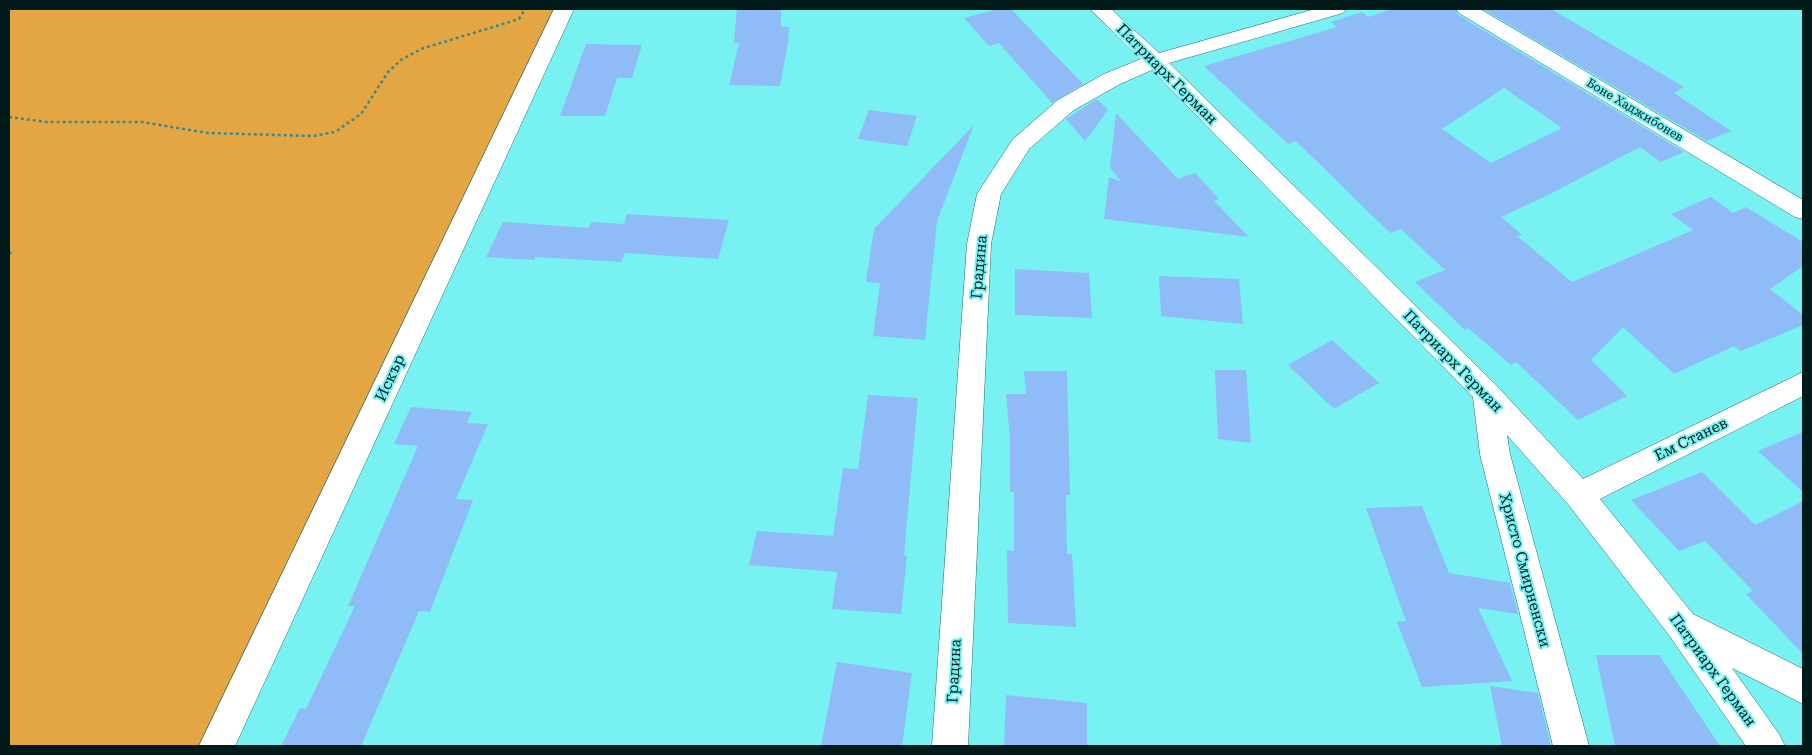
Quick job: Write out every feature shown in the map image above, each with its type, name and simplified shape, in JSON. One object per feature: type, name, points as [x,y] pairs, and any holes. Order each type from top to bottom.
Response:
[{"type":"street","name":"Искър","points":[[217,746],[564,9]]},
{"type":"street","name":"Патриарх Герман","points":[[1100,9],[1155,61],[1486,393],[1579,495],[1682,624],[1767,746]]},
{"type":"street","name":"Градина","points":[[950,746],[979,244],[990,194],[1021,144],[1066,105],[1112,79],[1155,61],[1336,9]]},
{"type":"street","name":"Боне Хаджибонев","points":[[1466,9],[1803,211]]},
{"type":"street","name":"Ем Станев","points":[[1579,495],[1803,384]]},
{"type":"street","name":"Христо Смирненски","points":[[1486,393],[1495,454],[1571,746]]},
{"type":"street","points":[[1682,624],[1803,686]]},
{"type":"path","points":[[9,117],[46,122],[142,122],[208,133],[321,135],[335,132],[351,123],[361,114],[388,72],[401,60],[422,49],[519,18],[525,9]]},
{"type":"path","points":[[9,254],[12,251]]},
{"type":"shaded area","points":[[9,9],[564,9],[217,746],[9,746]]},
{"type":"building","points":[[737,9],[781,9],[781,27],[789,27],[780,86],[729,85],[739,43],[734,43]]},
{"type":"building","points":[[998,9],[1011,9],[1083,84],[1052,103],[999,43],[989,46],[964,18]]},
{"type":"building","points":[[1393,9],[1454,9],[1458,15],[1684,152],[1661,162],[1640,147],[1501,217],[1522,235],[1517,236],[1572,282],[1693,230],[1671,214],[1711,197],[1733,213],[1746,207],[1803,242],[1803,266],[1770,289],[1803,315],[1803,325],[1741,351],[1734,346],[1674,374],[1623,327],[1591,360],[1627,396],[1578,420],[1516,362],[1511,365],[1468,328],[1465,330],[1415,282],[1445,270],[1401,229],[1390,233],[1296,141],[1288,144],[1204,66],[1337,27],[1331,22],[1362,12],[1368,17]],"holes":[[[1504,88],[1562,128],[1491,163],[1442,129]]]},
{"type":"building","points":[[1483,9],[1551,9],[1684,87],[1674,93],[1731,131],[1707,141]]},
{"type":"building","points":[[586,44],[642,45],[632,78],[617,78],[605,116],[560,116]]},
{"type":"building","points":[[1097,99],[1108,110],[1085,141],[1066,119]]},
{"type":"building","points":[[869,110],[917,116],[907,146],[858,139]]},
{"type":"building","points":[[1116,113],[1178,179],[1195,173],[1219,199],[1214,201],[1249,237],[1104,219],[1109,177],[1122,182],[1110,168]]},
{"type":"building","points":[[974,125],[937,221],[925,340],[873,336],[880,283],[866,282],[874,229]]},
{"type":"building","points":[[627,214],[729,220],[718,259],[625,253],[621,262],[535,257],[534,260],[486,257],[503,222],[589,228],[591,222],[624,224]]},
{"type":"building","points":[[1015,269],[1089,273],[1092,318],[1015,315]]},
{"type":"building","points":[[1159,276],[1239,279],[1243,324],[1161,316]]},
{"type":"building","points":[[1332,340],[1379,383],[1334,409],[1288,365]]},
{"type":"building","points":[[1215,370],[1246,370],[1251,443],[1218,439]]},
{"type":"building","points":[[1024,371],[1067,371],[1070,495],[1066,495],[1067,554],[1072,554],[1076,627],[1008,623],[1007,550],[1014,551],[1014,492],[1010,492],[1010,439],[1006,394],[1026,394]]},
{"type":"building","points":[[868,395],[918,398],[904,555],[907,556],[901,614],[832,609],[837,572],[749,565],[757,531],[833,536],[843,468],[858,469]]},
{"type":"building","points":[[411,407],[472,412],[467,423],[488,424],[456,499],[473,500],[430,612],[419,611],[361,746],[281,746],[300,708],[306,709],[355,606],[348,606],[418,446],[394,444]]},
{"type":"building","points":[[1803,432],[1803,492],[1758,451]]},
{"type":"building","points":[[1702,472],[1755,525],[1803,501],[1803,654],[1746,594],[1753,591],[1705,541],[1679,551],[1631,500]]},
{"type":"building","points":[[1422,506],[1449,573],[1510,583],[1518,614],[1478,608],[1512,681],[1422,687],[1397,622],[1406,621],[1366,508]]},
{"type":"building","points":[[1596,655],[1659,655],[1720,746],[1615,746]]},
{"type":"building","points":[[837,662],[912,673],[902,746],[821,746]]},
{"type":"building","points":[[1490,686],[1538,693],[1551,746],[1502,746]]},
{"type":"building","points":[[1006,695],[1087,703],[1087,746],[1004,746]]}]
